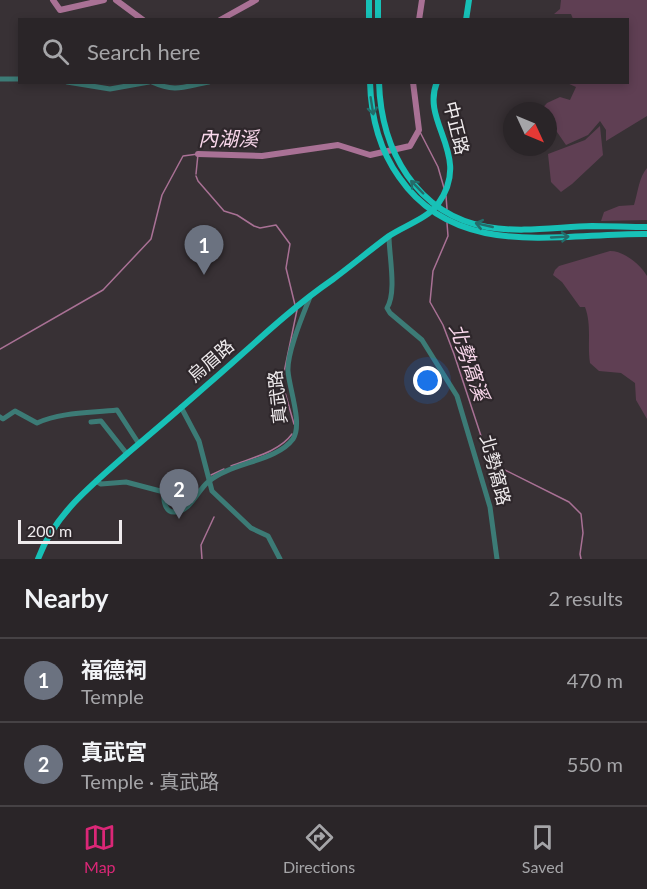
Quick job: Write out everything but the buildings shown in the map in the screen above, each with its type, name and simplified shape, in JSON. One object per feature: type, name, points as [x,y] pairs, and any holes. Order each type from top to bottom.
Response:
[{"type":"main road","points":[[369,0],[369,18]]},
{"type":"main road","points":[[378,0],[378,18]]},
{"type":"main road","points":[[466,18],[469,0]]},
{"type":"main road","points":[[370,84],[376,130],[392,167],[407,189],[430,212],[461,227],[490,236],[647,234]]},
{"type":"main road","points":[[379,84],[384,127],[400,165],[420,190],[437,206],[464,219],[486,226],[512,230],[647,226]]},
{"type":"main road","name":"中正路","points":[[430,212],[437,206],[448,182],[450,164],[448,149],[435,114],[433,98],[436,84]]},
{"type":"main road","name":"烏眉路","points":[[38,559],[58,520],[96,482],[302,302],[390,236],[430,212]]},
{"type":"street","points":[[0,79],[18,79]]},
{"type":"street","points":[[79,84],[110,89],[139,84]]},
{"type":"street","points":[[155,84],[177,89],[200,84]]},
{"type":"street","name":"北勢窩路","points":[[390,236],[391,283],[390,303],[387,308],[422,340],[457,396],[490,507],[497,559]]},
{"type":"street","name":"真武路","points":[[96,482],[101,484],[126,482],[164,492],[164,502],[172,512],[185,509],[208,481],[227,469],[274,453],[293,438],[297,424],[288,371],[289,358],[311,295]]},
{"type":"street","points":[[181,407],[199,441],[212,491],[251,528],[268,536],[280,559]]},
{"type":"street","points":[[0,417],[3,420],[15,411],[37,423],[44,419],[77,413],[117,410],[139,444]]},
{"type":"street","points":[[91,422],[101,421],[128,454]]},
{"type":"shaded area","points":[[561,0],[647,0],[647,116],[606,141],[606,130],[600,121],[588,135],[566,145],[557,132],[557,102],[549,102],[560,97],[570,100],[576,87],[569,84],[629,84],[629,18],[573,18],[571,14],[554,14],[560,9]]},
{"type":"shaded area","points":[[600,126],[603,155],[561,192],[551,182],[548,156],[557,156],[557,151],[585,140]]},
{"type":"shaded area","points":[[647,168],[647,220],[601,221],[604,212],[619,206],[634,205],[640,180]]},
{"type":"shaded area","points":[[610,251],[621,253],[631,259],[647,276],[647,419],[636,400],[635,383],[621,373],[599,371],[590,363],[585,307],[580,307],[562,282],[553,275],[559,266]]},
{"type":"waterway","points":[[53,0],[60,10],[104,0]]},
{"type":"waterway","points":[[116,0],[140,18]]},
{"type":"waterway","points":[[224,18],[256,0]]},
{"type":"waterway","name":"內湖溪","points":[[419,18],[422,0]]},
{"type":"waterway","name":"內湖溪","points":[[198,154],[262,156],[338,145],[370,155],[410,146],[419,130],[413,84]]},
{"type":"waterway","name":"北勢窩溪","points":[[419,130],[438,167],[444,188]]},
{"type":"waterway","name":"內湖溪","points":[[0,349],[103,290],[151,239],[162,195],[183,156],[198,154],[196,174]]},
{"type":"waterway","points":[[196,176],[224,211],[237,215],[260,228],[276,225],[290,244],[286,268],[295,305]]},
{"type":"waterway","name":"北勢窩溪","points":[[446,196],[447,209]]},
{"type":"waterway","name":"北勢窩溪","points":[[447,223],[448,236],[433,271],[430,302],[443,325],[454,354],[483,442],[495,465],[569,502],[581,514],[583,533],[581,559]]},
{"type":"waterway","points":[[294,424],[282,382],[297,310]]},
{"type":"waterway","points":[[231,466],[272,450],[292,434]]},
{"type":"waterway","points":[[211,475],[224,469]]},
{"type":"waterway","points":[[202,559],[201,545],[214,517]]},
{"type":"place","name":"福德祠","points":[[204,275]]},
{"type":"place","name":"真武宮","points":[[179,519]]}]
